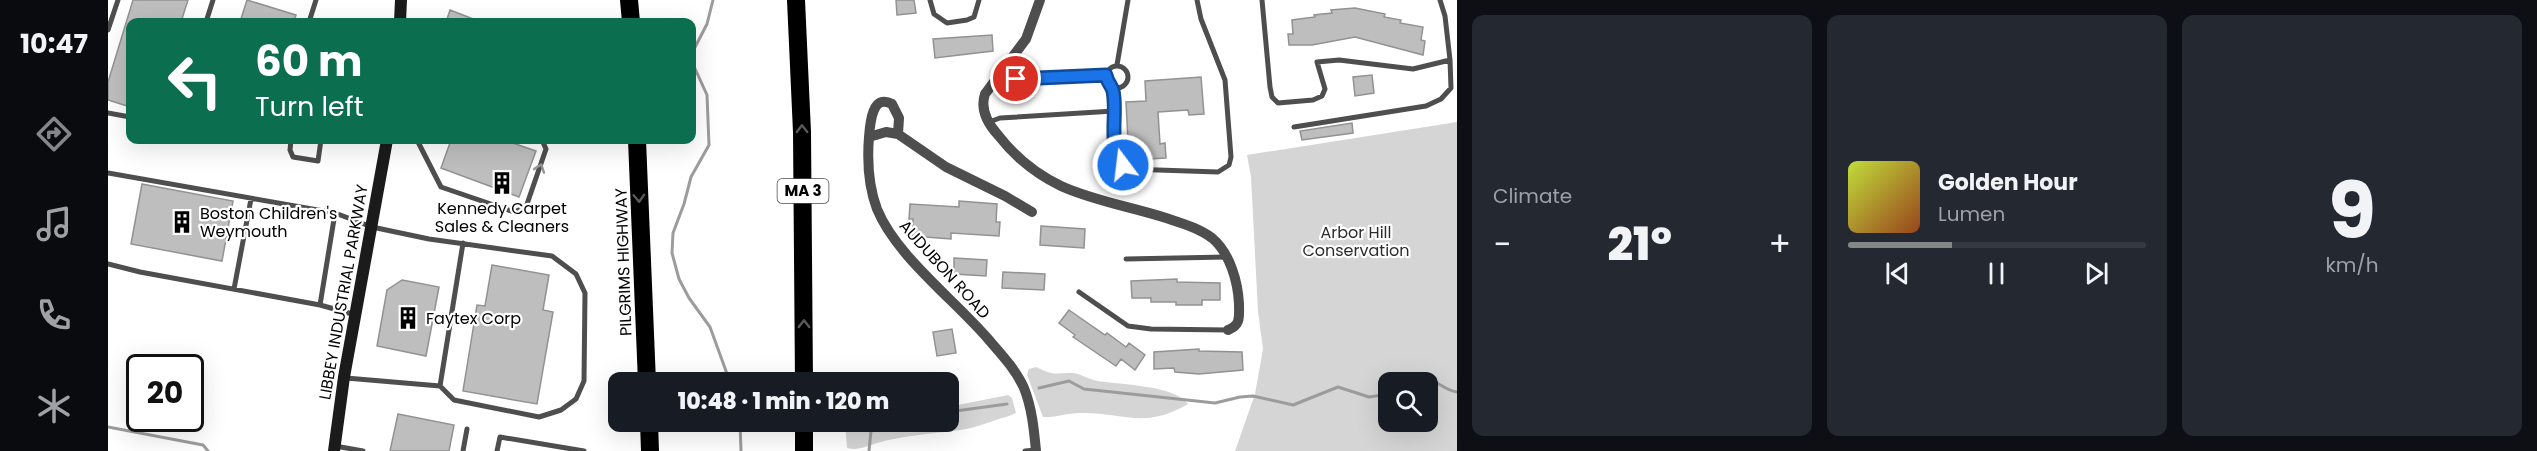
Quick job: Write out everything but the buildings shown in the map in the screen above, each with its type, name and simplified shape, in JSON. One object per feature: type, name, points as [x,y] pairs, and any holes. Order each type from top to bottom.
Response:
[{"type":"highway","points":[[629,0],[631,18]]},
{"type":"highway","name":"MA 3","points":[[796,0],[803,162],[804,372]]},
{"type":"highway","name":"PILGRIMS HIGHWAY","points":[[637,144],[647,372]]},
{"type":"highway","points":[[649,432],[650,451]]},
{"type":"highway","points":[[804,432],[804,451]]},
{"type":"street","points":[[400,18],[401,0]]},
{"type":"street","points":[[1040,0],[1026,39],[994,80],[984,99],[989,122],[1006,146],[1042,175],[1080,193],[1189,225],[1212,238],[1226,257],[1234,277],[1238,297],[1239,321],[1237,325],[1228,330]]},
{"type":"street","name":"AUDUBON ROAD","points":[[898,134],[898,111],[892,104],[882,102],[878,104],[871,115],[868,172],[880,216],[910,256],[980,329],[1016,374],[1029,406],[1032,451]]},
{"type":"street","points":[[869,137],[886,132],[898,134],[952,170],[1032,212]]},
{"type":"street","name":"LIBBEY INDUSTRIAL PARKWAY","points":[[334,449],[344,377],[386,144]]},
{"type":"lane","points":[[108,30],[118,0]]},
{"type":"lane","points":[[207,18],[213,0]]},
{"type":"lane","points":[[310,18],[316,0]]},
{"type":"lane","points":[[930,0],[934,14],[947,23],[974,17],[979,0]]},
{"type":"lane","points":[[1117,65],[1128,0]]},
{"type":"lane","points":[[1106,75],[1113,89],[1118,157],[1128,169],[1218,172],[1229,165],[1231,157],[1225,80],[1201,19],[1197,0]]},
{"type":"lane","points":[[1262,0],[1270,87],[1272,97],[1278,103],[1313,100],[1322,96],[1325,89],[1317,62],[1339,60],[1413,69],[1450,60]]},
{"type":"lane","points":[[1294,128],[1381,115],[1435,103],[1450,92],[1450,60],[1445,16],[1440,0]]},
{"type":"lane","points":[[1106,75],[1112,67],[1117,65],[1123,67],[1128,79],[1125,87],[1113,89]]},
{"type":"lane","points":[[994,80],[1106,75]]},
{"type":"lane","points":[[989,122],[1000,118],[1114,111]]},
{"type":"lane","points":[[108,113],[126,116]]},
{"type":"lane","points":[[291,144],[293,157],[318,161],[320,144]]},
{"type":"lane","points":[[419,144],[441,187],[514,212],[526,207],[546,149],[544,144]]},
{"type":"lane","points":[[108,172],[335,213],[372,227],[552,256],[576,274],[585,293],[584,381],[576,399],[561,410],[539,417],[454,400],[440,386],[344,377]]},
{"type":"lane","points":[[234,289],[251,199]]},
{"type":"lane","points":[[320,305],[335,213]]},
{"type":"lane","points":[[440,386],[463,243]]},
{"type":"lane","points":[[1126,260],[1226,257]]},
{"type":"lane","points":[[108,264],[320,305],[356,315]]},
{"type":"lane","points":[[1079,292],[1128,326],[1151,329],[1228,330]]},
{"type":"lane","points":[[463,451],[467,429]]},
{"type":"lane","points":[[498,451],[500,437],[584,451]]},
{"type":"lane","points":[[334,449],[363,451]]},
{"type":"green space","name":"Arbor Hill Conservation","points":[[1457,122],[1457,451],[1235,451],[1255,394],[1263,349],[1258,311],[1251,177],[1247,155]]},
{"type":"green space","points":[[1036,367],[1051,373],[1075,373],[1098,381],[1160,389],[1181,398],[1188,404],[1172,412],[1146,418],[1095,413],[1043,417],[1027,375],[1029,369]]},
{"type":"green space","points":[[1008,395],[1012,398],[1016,413],[979,426],[959,430],[959,405]]},
{"type":"green space","points":[[846,432],[943,432],[898,438],[859,449],[847,448]]},
{"type":"waterway","points":[[696,45],[707,24],[713,0]]},
{"type":"waterway","points":[[696,71],[707,95],[709,145],[691,177],[673,233],[672,253],[679,279],[689,298],[710,327],[726,372]]},
{"type":"waterway","points":[[1039,388],[1069,381],[1084,389],[1215,403],[1253,396],[1293,405],[1338,387],[1369,397],[1378,396]]},
{"type":"waterway","points":[[1438,384],[1457,392]]},
{"type":"waterway","points":[[959,411],[1007,404]]},
{"type":"waterway","points":[[108,427],[203,445],[208,451]]},
{"type":"waterway","points":[[740,432],[741,451]]},
{"type":"waterway","points":[[869,451],[871,432]]},
{"type":"place","name":"Kennedy Carpet Sales & Cleaners","points":[[502,183]]},
{"type":"place","name":"Boston Children's Weymouth","points":[[182,222]]},
{"type":"place","name":"Faytex Corp","points":[[408,318]]},
{"type":"route","points":[[1016,79],[1106,75],[1113,89],[1115,142],[1118,157],[1123,165]]}]
